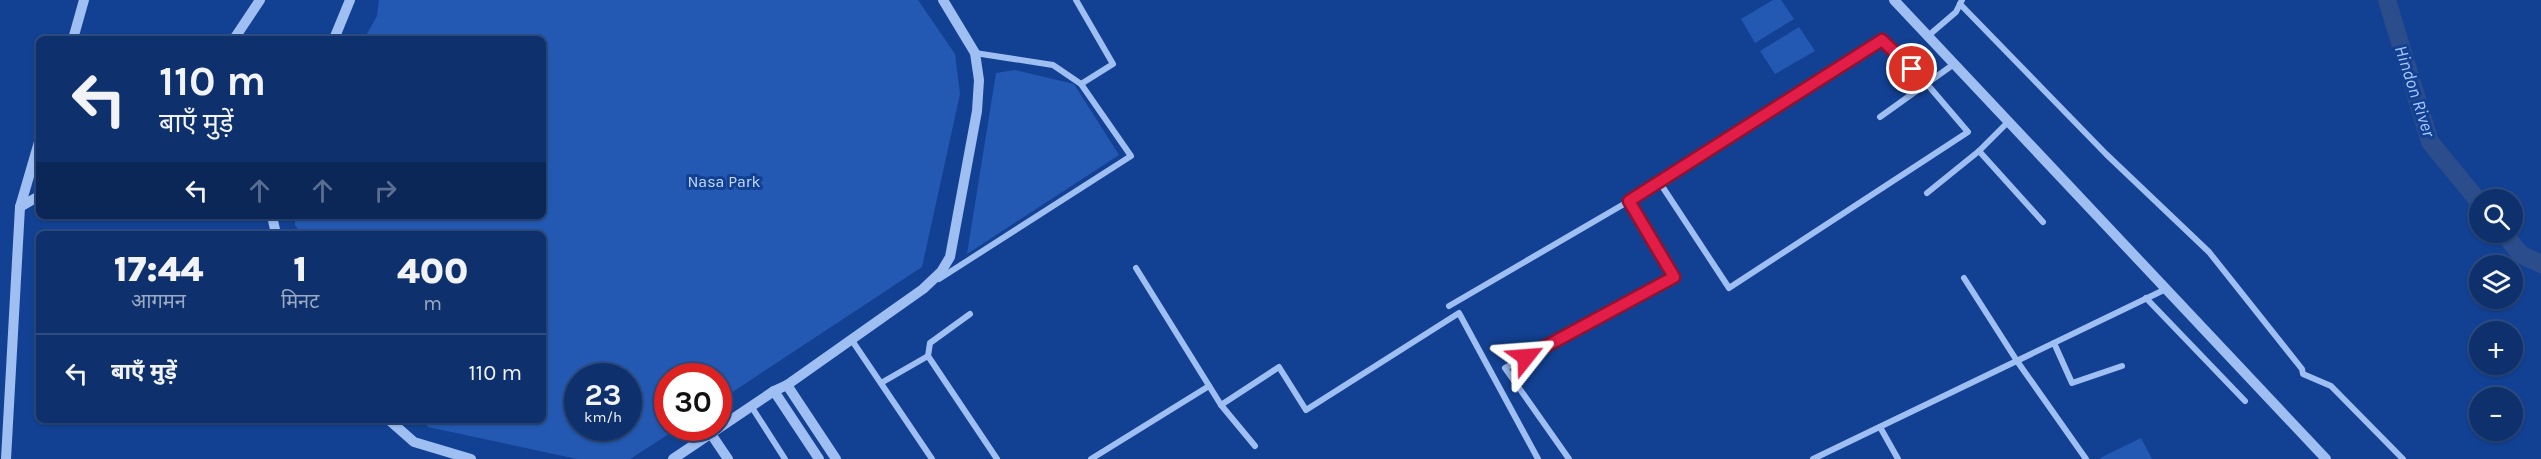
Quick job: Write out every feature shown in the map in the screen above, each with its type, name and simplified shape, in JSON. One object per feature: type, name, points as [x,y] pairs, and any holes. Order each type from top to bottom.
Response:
[{"type":"street","points":[[74,36],[84,0]]},
{"type":"street","points":[[236,36],[260,0]]},
{"type":"street","points":[[335,36],[350,0]]},
{"type":"street","points":[[923,289],[941,272],[953,243],[977,111],[979,80],[975,53],[943,0]]},
{"type":"street","points":[[1076,0],[1113,64],[1081,84]]},
{"type":"street","points":[[1894,0],[2326,459]]},
{"type":"street","points":[[1928,36],[1956,12],[1961,2],[2106,154],[2210,252],[2302,369],[2302,374],[2331,386],[2403,459]]},
{"type":"street","points":[[1449,306],[1660,183],[1882,40],[1927,84],[1968,132],[1729,288],[1660,183]]},
{"type":"street","points":[[732,419],[787,385],[923,289],[1131,156],[1081,84],[1053,65],[975,53]]},
{"type":"street","points":[[1880,117],[1954,64]]},
{"type":"street","points":[[1928,193],[1979,151],[2008,122]]},
{"type":"street","points":[[1979,151],[2043,222]]},
{"type":"street","points":[[6,459],[4,433],[20,207],[36,152]]},
{"type":"street","points":[[20,207],[36,198]]},
{"type":"street","points":[[1569,459],[1505,368],[1674,277],[1629,201]]},
{"type":"street","points":[[1136,268],[1221,405],[1255,446]]},
{"type":"street","points":[[1964,278],[2017,361],[2086,459]]},
{"type":"street","points":[[1813,459],[2166,289]]},
{"type":"street","points":[[2146,298],[2245,401]]},
{"type":"street","points":[[1221,405],[1279,367],[1306,410],[1459,313],[1538,459]]},
{"type":"street","points":[[970,315],[930,343],[928,356],[997,459]]},
{"type":"street","points":[[851,338],[932,459]]},
{"type":"street","points":[[2054,343],[2072,383],[2122,366]]},
{"type":"street","points":[[881,383],[928,356]]},
{"type":"street","points":[[787,385],[836,459]]},
{"type":"street","points":[[1091,459],[1209,386]]},
{"type":"street","points":[[774,391],[819,459]]},
{"type":"street","points":[[751,406],[785,459]]},
{"type":"street","points":[[392,423],[414,442],[471,459]]},
{"type":"street","points":[[1880,427],[1898,459]]},
{"type":"street","points":[[673,459],[700,441]]},
{"type":"street","points":[[716,441],[728,459]]},
{"type":"green space","name":"Nasa Park","points":[[379,0],[918,0],[955,54],[960,94],[922,267],[732,392],[732,363],[654,363],[654,441],[658,441],[630,459],[577,459],[428,427],[425,423],[546,423],[546,231],[299,231],[295,225],[295,219],[546,219],[546,36],[366,36],[377,16]]},
{"type":"green space","points":[[1773,0],[1781,0],[1794,19],[1755,43],[1741,19]]},
{"type":"green space","points":[[1799,27],[1815,51],[1775,74],[1760,51]]},
{"type":"green space","points":[[1015,70],[1074,84],[1119,155],[967,254],[996,73]]},
{"type":"green space","points":[[2141,438],[2152,459],[2100,458]]},
{"type":"waterway","name":"Hindon River","points":[[2387,0],[2430,142],[2469,190]]},
{"type":"waterway","name":"Hindon River","points":[[2512,243],[2520,254],[2541,264]]},
{"type":"route","points":[[1526,357],[1674,277],[1629,201],[1882,40],[1912,69]]}]
